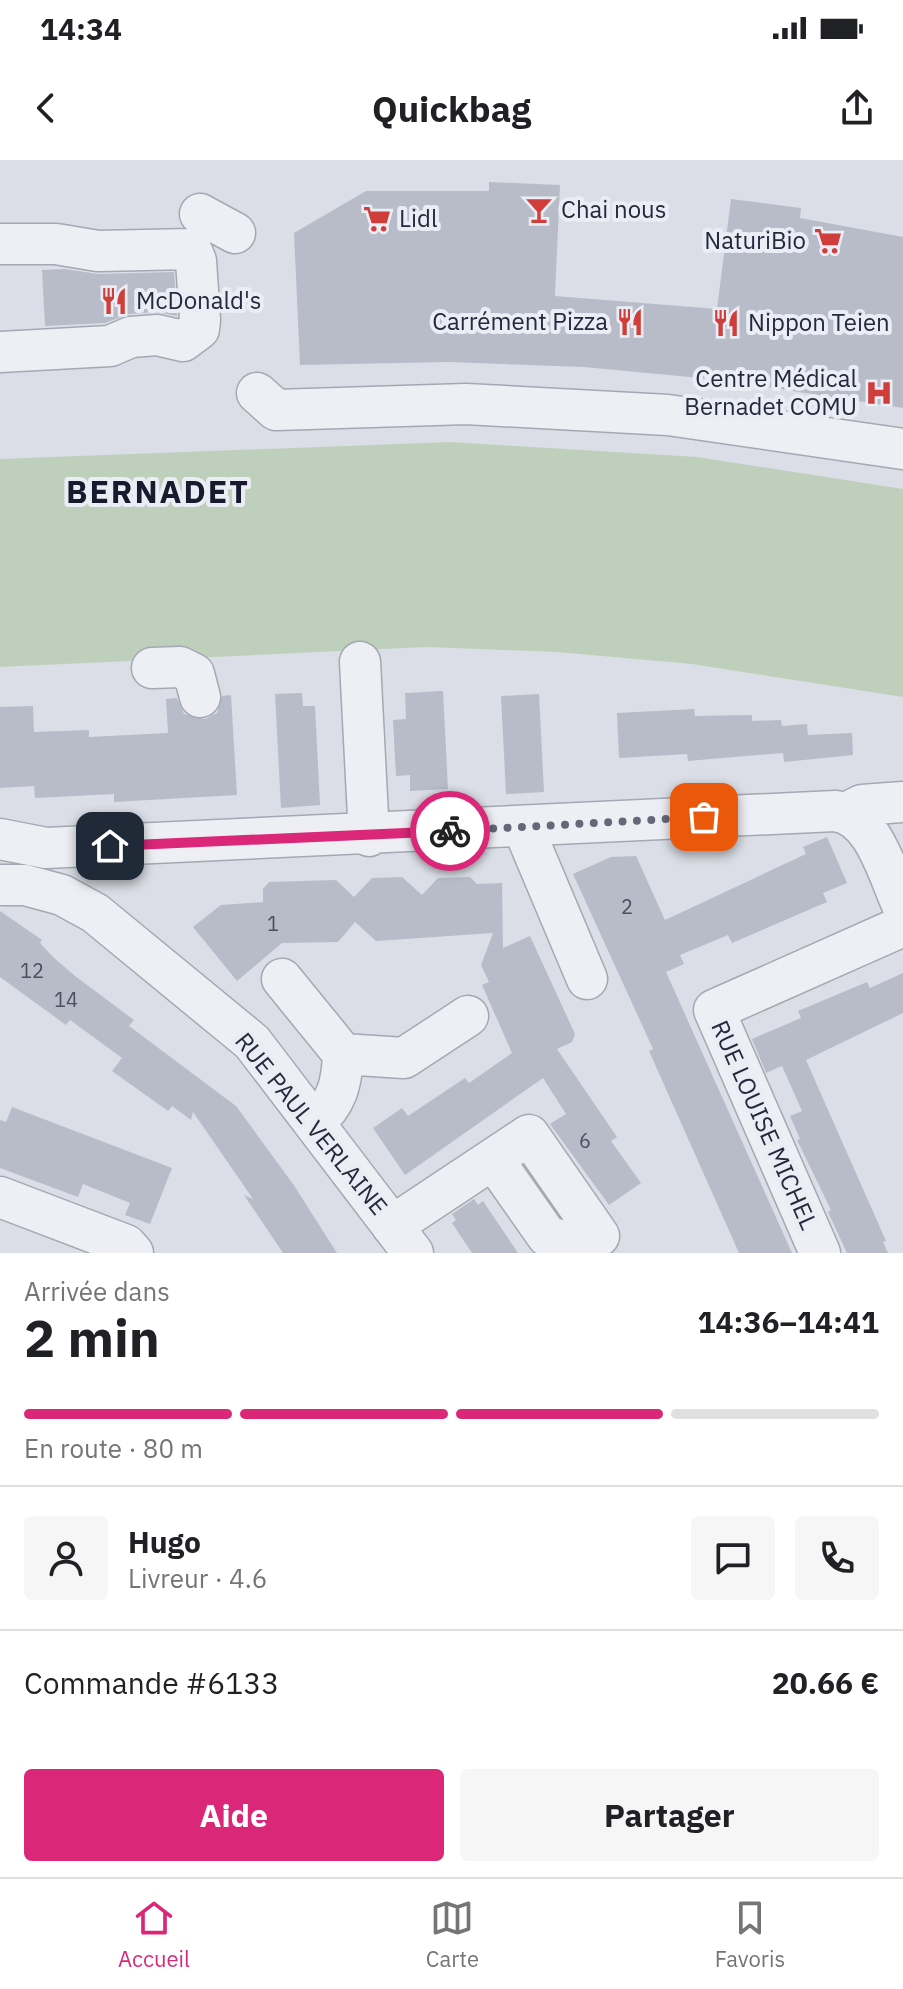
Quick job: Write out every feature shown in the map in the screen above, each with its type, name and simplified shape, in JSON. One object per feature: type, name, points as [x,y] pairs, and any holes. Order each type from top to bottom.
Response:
[{"type":"street","points":[[200,214],[235,233]]},
{"type":"street","points":[[0,243],[14,225],[51,221]]},
{"type":"street","points":[[0,243],[56,244],[98,251],[191,249],[196,261],[200,320],[199,329],[183,341],[157,335],[131,337],[110,346],[0,352]]},
{"type":"street","points":[[257,393],[276,410],[466,404],[668,415],[903,449]]},
{"type":"street","points":[[360,662],[369,836]]},
{"type":"street","points":[[152,668],[180,667],[194,674],[200,697]]},
{"type":"street","points":[[0,839],[10,844],[46,848],[369,836],[848,812],[862,805],[903,802]]},
{"type":"street","points":[[848,812],[867,830],[903,907]]},
{"type":"street","points":[[523,827],[587,979]]},
{"type":"street","name":"RUE PAUL VERLAINE","points":[[0,885],[25,885],[62,895],[95,913],[252,1042],[402,1240]]},
{"type":"street","name":"RUE LOUISE MICHEL","points":[[820,1253],[714,1010],[903,926]]},
{"type":"street","points":[[282,979],[343,1054],[342,1084],[330,1109],[314,1123]]},
{"type":"street","points":[[343,1054],[404,1058],[468,1016]]},
{"type":"street","points":[[402,1240],[493,1159],[529,1135],[564,1184],[584,1245],[547,1236],[493,1159]]},
{"type":"street","points":[[529,1210],[564,1184]]},
{"type":"street","points":[[0,1197],[126,1245],[133,1253]]},
{"type":"green space","points":[[450,442],[697,457],[903,489],[903,697],[692,664],[557,652],[427,647],[0,667],[0,459]]},
{"type":"building","points":[[489,182],[560,185],[555,296],[717,309],[731,199],[801,208],[800,218],[903,237],[903,408],[722,380],[584,367],[448,362],[300,365],[294,233],[366,191],[489,191]]},
{"type":"building","name":"McDonald's","points":[[65,269],[98,274],[174,272],[177,316],[156,312],[129,314],[105,323],[45,326],[42,270]]},
{"type":"building","points":[[443,691],[448,789],[410,791],[410,775],[396,776],[393,720],[406,719],[405,693]]},
{"type":"building","points":[[302,693],[303,706],[315,706],[320,805],[281,808],[275,694]]},
{"type":"building","points":[[539,694],[544,792],[506,794],[501,696]]},
{"type":"building","points":[[231,695],[237,795],[114,802],[114,794],[35,798],[34,786],[0,788],[0,707],[33,706],[34,732],[89,730],[89,737],[168,733],[166,699],[177,698],[184,714],[205,719],[217,713],[222,696]]},
{"type":"building","points":[[694,709],[695,716],[752,715],[752,721],[781,720],[782,726],[807,724],[808,735],[852,733],[853,755],[784,762],[783,753],[688,761],[687,754],[619,758],[617,713]]},
{"type":"building","points":[[827,837],[847,883],[823,893],[827,902],[732,943],[728,935],[680,955],[684,964],[666,972],[792,1253],[739,1253],[649,1051],[653,1049],[573,874],[611,857],[636,856],[665,920],[806,854],[803,847]]},
{"type":"building","points":[[402,877],[422,895],[438,878],[470,877],[477,884],[502,883],[503,948],[530,936],[575,1034],[572,1042],[557,1049],[617,1137],[611,1141],[641,1183],[609,1205],[550,1124],[566,1114],[543,1078],[405,1175],[373,1128],[402,1108],[408,1116],[465,1078],[469,1083],[512,1053],[482,985],[489,982],[481,965],[493,933],[376,941],[355,922],[338,942],[282,943],[237,981],[193,927],[221,905],[263,902],[263,889],[269,882],[336,880],[354,897],[372,878]]},
{"type":"building","points":[[0,911],[42,940],[40,943],[53,957],[134,1020],[129,1026],[236,1106],[293,1184],[337,1253],[283,1253],[244,1195],[253,1199],[193,1112],[191,1120],[172,1106],[168,1111],[112,1071],[122,1058],[70,1020],[66,1025],[0,977]]},
{"type":"building","points":[[903,973],[903,1013],[806,1060],[886,1241],[883,1242],[888,1253],[847,1253],[828,1212],[831,1210],[797,1140],[800,1139],[790,1116],[802,1111],[782,1066],[766,1073],[752,1039],[801,1018],[798,1011],[867,982],[870,988]]},
{"type":"building","points":[[12,1107],[172,1168],[150,1224],[125,1215],[130,1203],[83,1184],[78,1197],[0,1168],[0,1120],[6,1122]]},
{"type":"building","points":[[474,1199],[478,1205],[483,1201],[518,1253],[472,1253],[452,1223],[456,1220],[452,1214]]},
{"type":"way so far","points":[[450,831],[704,817]]},
{"type":"place","name":"Chai nous","points":[[539,210]]},
{"type":"place","name":"Lidl","points":[[377,219]]},
{"type":"place","name":"NaturiBio","points":[[828,241]]},
{"type":"place","name":"McDonald's","points":[[114,301]]},
{"type":"place","name":"Carrément Pizza","points":[[630,322]]},
{"type":"place","name":"Nippon Teien","points":[[726,323]]},
{"type":"place","name":"Centre Médical Bernadet COMU","points":[[879,393]]},
{"type":"district","name":"BERNADET","points":[[158,492]]},
{"type":"route","points":[[110,846],[450,831]]}]
